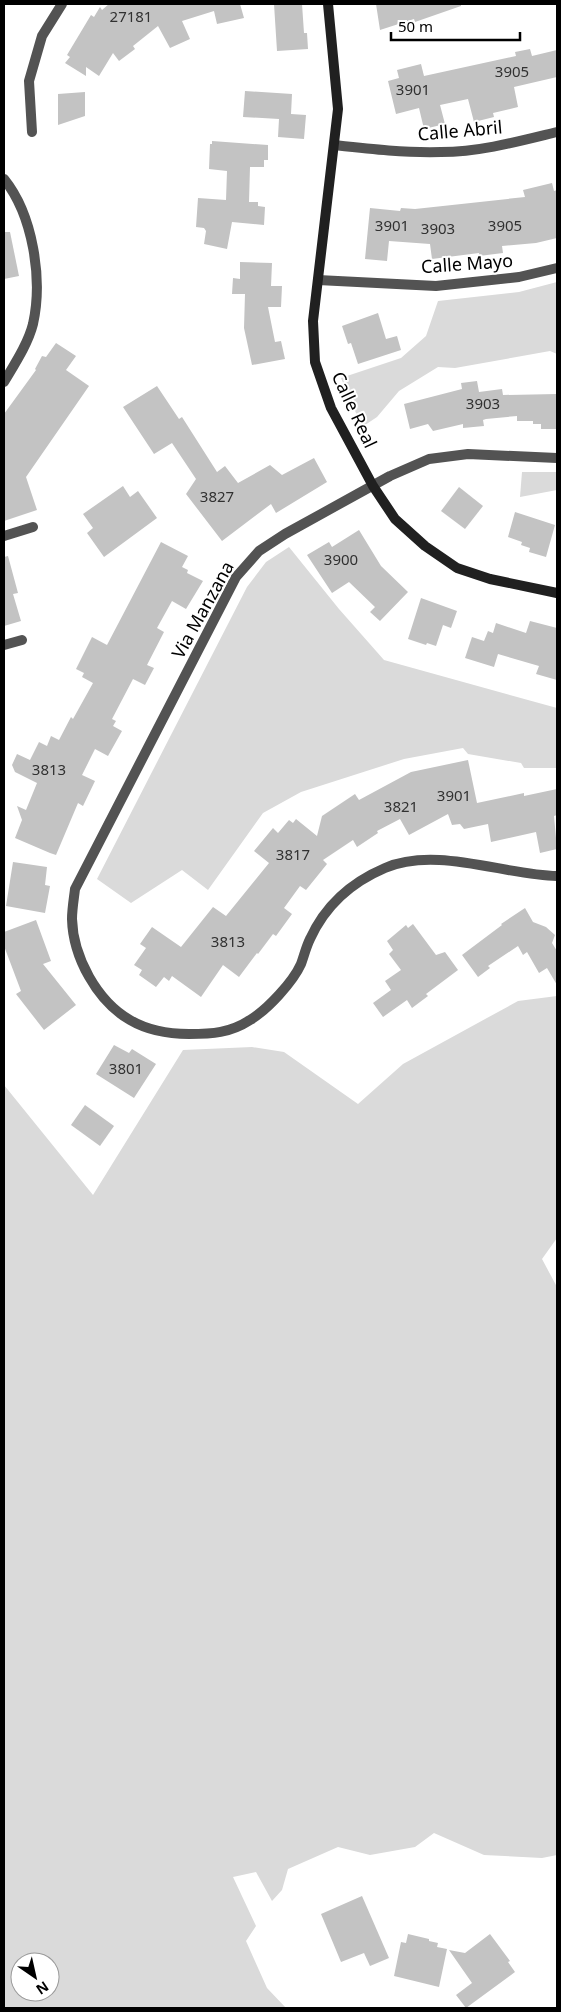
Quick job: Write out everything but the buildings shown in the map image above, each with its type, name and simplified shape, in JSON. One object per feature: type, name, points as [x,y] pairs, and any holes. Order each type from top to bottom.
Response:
[{"type":"street","points":[[32,132],[29,81],[42,36],[62,4]]},
{"type":"street","name":"Calle Real","points":[[328,4],[338,109],[313,321],[315,362],[331,408],[373,486],[395,519],[424,546],[457,568],[490,579],[557,593]]},
{"type":"street","name":"Calle Abril","points":[[334,145],[390,151],[443,152],[511,142],[557,132]]},
{"type":"street","points":[[4,179],[13,190],[31,234],[36,279],[33,325],[4,382]]},
{"type":"street","name":"Calle Mayo","points":[[318,280],[436,286],[519,278],[557,268]]},
{"type":"street","name":"Via Manzana","points":[[557,458],[468,454],[429,459],[390,476],[285,534],[259,551],[236,577],[75,889],[72,919],[78,955],[102,994],[130,1020],[154,1030],[178,1034],[219,1034],[251,1020],[280,993],[300,966],[310,939],[336,901],[355,884],[387,867],[437,860],[509,872],[557,876]]},
{"type":"street","points":[[4,536],[33,527]]},
{"type":"street","points":[[4,645],[22,640]]},
{"type":"shaded area","points":[[557,282],[557,354],[550,351],[455,368],[438,367],[399,391],[377,417],[362,427],[341,378],[401,358],[426,336],[438,301],[519,292]]},
{"type":"shaded area","points":[[522,472],[557,472],[557,490],[520,497]]},
{"type":"shaded area","points":[[289,547],[339,609],[384,660],[557,708],[557,768],[524,768],[521,763],[468,754],[463,748],[404,759],[301,792],[263,813],[208,890],[182,870],[131,903],[97,879],[247,587],[266,562]]},
{"type":"shaded area","points":[[557,996],[557,1238],[542,1259],[557,1287],[557,1855],[542,1858],[484,1855],[434,1833],[415,1847],[370,1855],[338,1847],[288,1869],[282,1890],[272,1901],[256,1872],[233,1877],[256,1926],[246,1941],[267,1988],[286,2008],[4,2008],[4,1085],[93,1195],[183,1050],[252,1047],[284,1052],[358,1104],[403,1064],[518,1001]]}]
